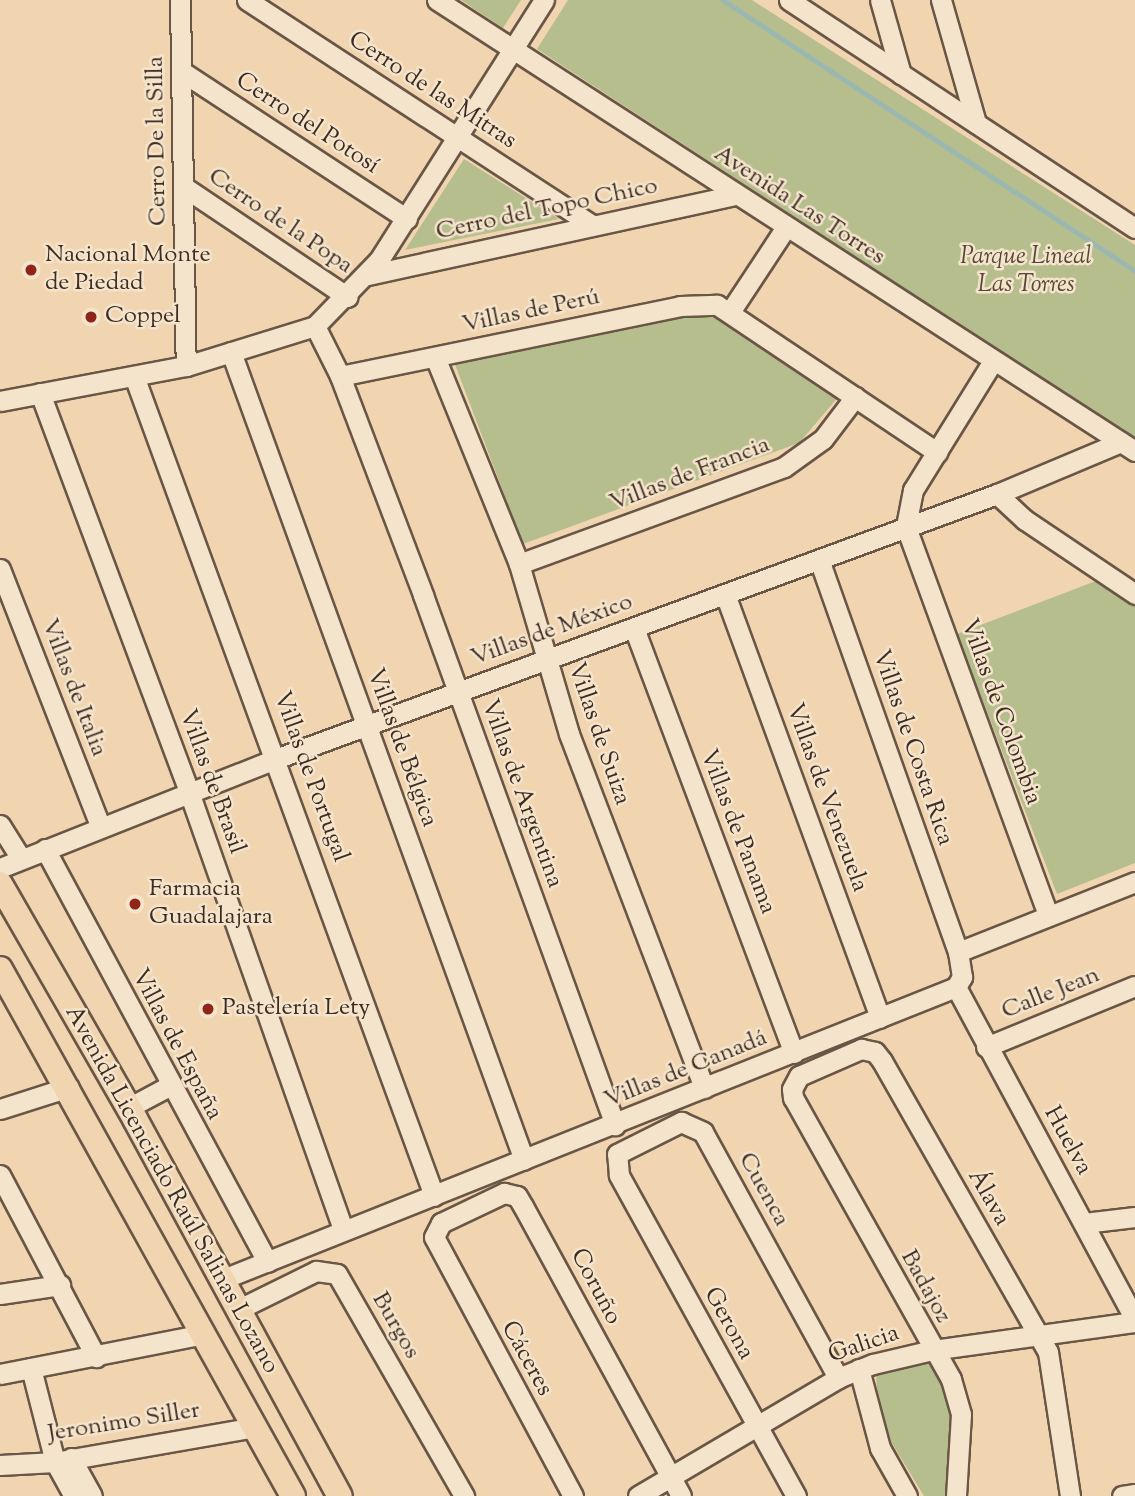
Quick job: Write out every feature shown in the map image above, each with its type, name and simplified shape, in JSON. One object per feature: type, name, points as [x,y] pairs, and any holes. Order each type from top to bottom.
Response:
[{"type":"main road","name":"Avenida Licenciado Raúl Salinas Lozano","points":[[0,884],[128,1108],[340,1496]]},
{"type":"main road","name":"Avenida Licenciado Raúl Salinas Lozano","points":[[0,970],[69,1087],[293,1496]]},
{"type":"street","name":"Cerro De la Silla","points":[[180,0],[186,366]]},
{"type":"street","name":"Cerro de las Mitras","points":[[247,0],[590,224]]},
{"type":"street","name":"Avenida Las Torres","points":[[437,0],[1128,446]]},
{"type":"street","points":[[0,401],[186,366],[315,326],[368,275],[407,219],[544,0]]},
{"type":"street","points":[[789,0],[1135,228]]},
{"type":"street","points":[[880,0],[901,74]]},
{"type":"street","points":[[941,0],[976,123]]},
{"type":"street","name":"Cerro del Potosí","points":[[181,71],[407,219]]},
{"type":"street","name":"Cerro de la Popa","points":[[184,187],[348,297]]},
{"type":"street","name":"Cerro del Topo Chico","points":[[368,275],[590,224],[736,195]]},
{"type":"street","points":[[730,312],[786,227]]},
{"type":"street","name":"Villas de Perú","points":[[340,376],[680,306],[717,305],[937,452]]},
{"type":"street","name":"Villas de Argentina","points":[[315,326],[340,376],[615,1125]]},
{"type":"street","name":"Villas de Bélgica","points":[[231,352],[524,1160]]},
{"type":"street","name":"Villas de Suiza","points":[[435,357],[519,564],[581,766],[704,1088]]},
{"type":"street","points":[[906,527],[909,501],[993,361]]},
{"type":"street","name":"Villas de Portugal","points":[[134,376],[278,758],[434,1196]]},
{"type":"street","name":"Villas de Brasil","points":[[40,393],[189,792],[343,1230]]},
{"type":"street","name":"Villas de Francia","points":[[519,564],[784,467],[823,439],[855,397]]},
{"type":"street","name":"Villas de México","points":[[0,868],[100,826],[457,691],[1128,446]]},
{"type":"street","points":[[997,494],[1025,520],[1135,594]]},
{"type":"street","name":"Villas de Colombia","points":[[906,527],[1048,915]]},
{"type":"street","name":"Villas de Costa Rica","points":[[819,560],[958,952]]},
{"type":"street","name":"Villas de Italia","points":[[0,569],[100,826]]},
{"type":"street","name":"Villas de Venezuela","points":[[726,594],[880,1018]]},
{"type":"street","name":"Villas de Panama","points":[[634,628],[794,1053]]},
{"type":"street","points":[[0,825],[21,859]]},
{"type":"street","name":"Villas de España","points":[[45,849],[169,1086],[267,1262]]},
{"type":"street","points":[[956,987],[962,977],[958,952],[1135,882]]},
{"type":"street","name":"Calle Jean","points":[[986,1047],[1135,986]]},
{"type":"street","name":"Villas de Canadá","points":[[223,1279],[956,987]]},
{"type":"street","name":"Huelva","points":[[956,987],[1135,1321]]},
{"type":"street","name":"Álava","points":[[801,1115],[792,1089],[799,1076],[852,1052],[875,1052],[1038,1334],[1055,1378],[1070,1496]]},
{"type":"street","points":[[128,1108],[169,1086]]},
{"type":"street","points":[[0,1109],[69,1087]]},
{"type":"street","name":"Badajoz","points":[[801,1115],[932,1350],[951,1379],[961,1414],[956,1496]]},
{"type":"street","name":"Cuenca","points":[[619,1175],[615,1158],[621,1149],[674,1124],[695,1124],[838,1378]]},
{"type":"street","points":[[0,1175],[5,1200],[60,1285],[96,1357]]},
{"type":"street","name":"Gerona","points":[[619,1175],[755,1426],[796,1496]]},
{"type":"street","name":"Coruño","points":[[436,1245],[434,1233],[441,1223],[497,1195],[517,1196],[681,1496]]},
{"type":"street","points":[[1084,1223],[1135,1217]]},
{"type":"street","name":"Cáceres","points":[[436,1245],[573,1496]]},
{"type":"street","name":"Burgos","points":[[239,1309],[316,1271],[337,1274],[464,1496]]},
{"type":"street","points":[[0,1294],[60,1285]]},
{"type":"street","name":"Galicia","points":[[638,1496],[859,1368],[932,1350],[1135,1321]]},
{"type":"street","points":[[0,1374],[204,1334]]},
{"type":"street","points":[[31,1368],[74,1496]]},
{"type":"street","points":[[859,1368],[880,1448],[907,1496]]},
{"type":"street","name":"Jeronimo Siller","points":[[0,1465],[63,1460],[255,1427]]},
{"type":"street","points":[[63,1460],[92,1496]]},
{"type":"street","points":[[1122,1496],[1135,1494]]},
{"type":"green space","points":[[461,0],[521,0],[503,28]]},
{"type":"green space","name":"Parque Lineal Las Torres","points":[[568,0],[752,0],[1135,245],[1135,439],[537,49]]},
{"type":"green space","points":[[464,159],[559,219],[405,250]]},
{"type":"green space","points":[[711,312],[840,395],[799,443],[523,544],[454,362]]},
{"type":"green space","points":[[1101,579],[1135,601],[1135,863],[1057,894],[957,634]]},
{"type":"green space","points":[[931,1359],[956,1407],[945,1496],[924,1496],[878,1420],[876,1372]]},
{"type":"waterway","points":[[723,0],[1135,271]]},
{"type":"place","name":"Nacional Monte de Piedad","points":[[31,270]]},
{"type":"place","name":"Coppel","points":[[91,317]]},
{"type":"place","name":"Farmacia Guadalajara","points":[[135,904]]},
{"type":"place","name":"Pastelería Lety","points":[[208,1009]]}]
